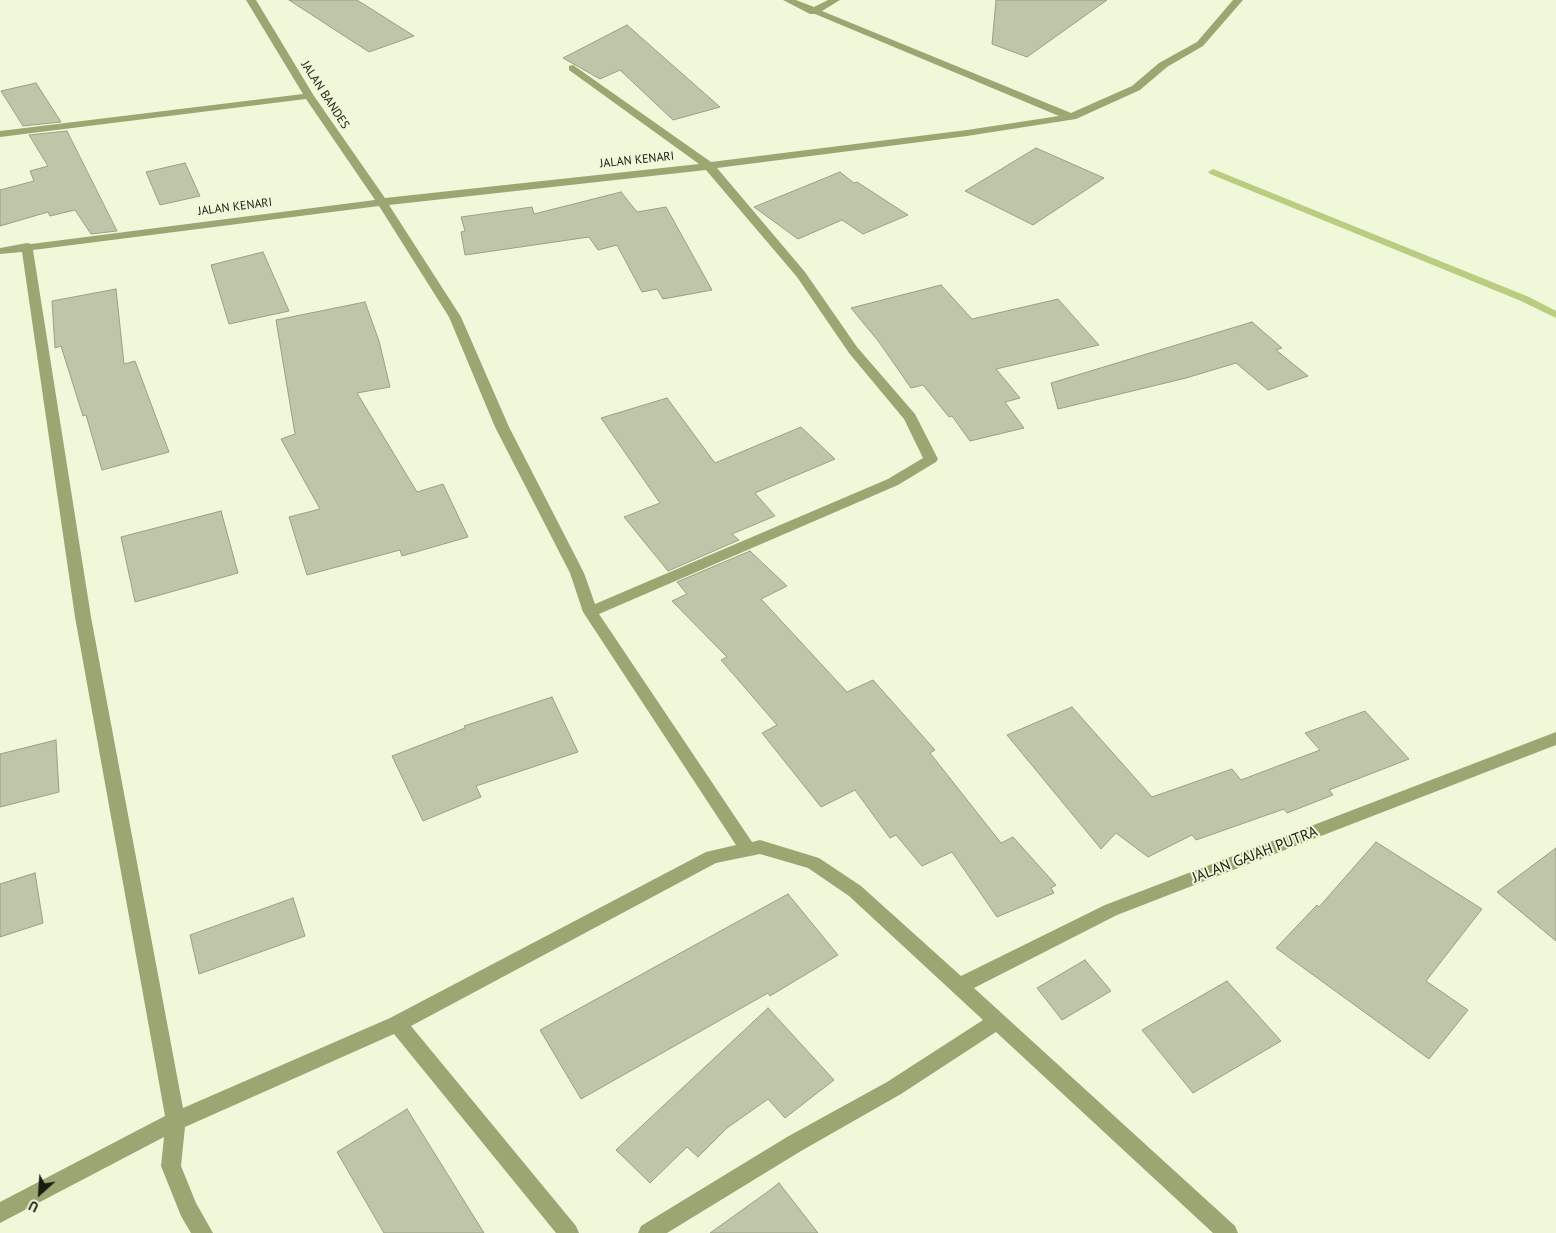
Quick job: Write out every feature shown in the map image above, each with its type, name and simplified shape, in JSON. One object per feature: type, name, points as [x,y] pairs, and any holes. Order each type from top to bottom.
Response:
[{"type":"street","name":"JALAN BANDES","points":[[251,0],[309,96],[382,202],[455,317],[502,427],[577,573],[590,612],[747,848]]},
{"type":"street","points":[[788,0],[813,12],[1072,117]]},
{"type":"street","points":[[813,12],[834,0]]},
{"type":"street","name":"JALAN KENARI","points":[[0,251],[382,202],[709,166],[967,133],[1072,117],[1136,88],[1163,65],[1200,44],[1238,0]]},
{"type":"street","points":[[573,68],[709,166],[801,275],[853,350],[910,417],[931,459],[894,482],[590,612]]},
{"type":"street","points":[[0,134],[309,96]]},
{"type":"street","points":[[28,246],[83,617],[176,1121],[171,1166],[188,1210],[203,1233]]},
{"type":"street","name":"JALAN GAJAH PUTRA","points":[[960,986],[1111,910],[1556,738]]},
{"type":"street","points":[[0,1212],[176,1121],[397,1024],[712,857],[747,848],[760,847],[813,863],[855,890],[1228,1233]]},
{"type":"street","points":[[648,1233],[794,1144],[894,1088],[998,1021]]},
{"type":"street","points":[[397,1024],[569,1233]]},
{"type":"building","points":[[289,0],[357,0],[414,36],[369,52]]},
{"type":"building","points":[[996,0],[1107,0],[1027,57],[992,44]]},
{"type":"building","points":[[627,25],[720,107],[673,120],[620,70],[600,79],[563,58]]},
{"type":"building","points":[[36,83],[61,122],[23,126],[1,91]]},
{"type":"building","points":[[67,131],[117,231],[91,234],[75,210],[50,216],[48,212],[0,226],[0,190],[34,181],[30,171],[48,166],[29,135]]},
{"type":"building","points":[[1036,148],[1104,178],[1033,225],[965,191]]},
{"type":"building","points":[[185,163],[200,196],[160,205],[146,172]]},
{"type":"building","points":[[840,172],[854,183],[857,182],[908,215],[863,234],[842,220],[798,239],[754,207]]},
{"type":"building","points":[[621,192],[637,212],[666,207],[712,290],[663,299],[657,289],[642,292],[617,245],[598,250],[589,237],[465,255],[461,232],[465,231],[461,217],[532,207],[534,214]]},
{"type":"building","points":[[263,252],[289,311],[229,324],[211,265]]},
{"type":"building","points":[[941,285],[972,319],[1058,299],[1099,345],[996,369],[1020,398],[1005,402],[1024,428],[970,441],[952,416],[949,417],[923,385],[911,388],[879,342],[851,308]]},
{"type":"building","points":[[116,289],[124,364],[135,361],[169,452],[102,470],[86,415],[83,416],[61,346],[55,348],[52,301]]},
{"type":"building","points":[[365,302],[379,341],[390,387],[357,393],[417,492],[443,484],[468,537],[402,556],[400,550],[307,575],[289,517],[320,509],[281,439],[295,434],[276,320]]},
{"type":"building","points":[[1252,322],[1282,348],[1276,350],[1308,376],[1268,390],[1236,363],[1186,378],[1058,409],[1051,383]]},
{"type":"building","points":[[667,398],[715,463],[801,427],[835,459],[755,493],[775,516],[732,534],[739,540],[668,571],[624,517],[660,503],[601,418]]},
{"type":"building","points":[[221,511],[238,573],[135,602],[121,537]]},
{"type":"building","points":[[750,551],[787,586],[761,599],[847,692],[873,680],[935,750],[930,753],[1001,843],[1013,837],[1056,885],[1051,888],[1054,893],[997,917],[952,852],[922,866],[896,835],[890,838],[855,790],[821,807],[762,733],[777,725],[721,660],[727,657],[672,601],[687,594],[677,582]]},
{"type":"building","points":[[552,697],[578,752],[476,786],[481,797],[423,821],[392,756],[465,728],[464,726]]},
{"type":"building","points":[[1072,707],[1152,797],[1232,769],[1241,780],[1320,750],[1305,733],[1365,711],[1409,759],[1329,790],[1333,795],[1287,813],[1284,809],[1196,840],[1192,835],[1148,857],[1116,833],[1101,849],[1007,735]]},
{"type":"building","points":[[56,740],[59,792],[0,807],[0,754]]},
{"type":"building","points":[[1376,842],[1482,909],[1426,981],[1468,1010],[1429,1059],[1276,948],[1317,905],[1319,907]]},
{"type":"building","points":[[1556,848],[1556,941],[1497,892]]},
{"type":"building","points":[[35,873],[43,923],[0,937],[0,884]]},
{"type":"building","points":[[788,894],[838,955],[770,996],[768,993],[581,1099],[540,1030]]},
{"type":"building","points":[[293,898],[305,936],[199,974],[190,935]]},
{"type":"building","points":[[1085,960],[1111,991],[1062,1020],[1037,988]]},
{"type":"building","points":[[1227,981],[1281,1041],[1193,1093],[1142,1030]]},
{"type":"building","points":[[768,1008],[834,1080],[785,1118],[768,1099],[727,1128],[698,1157],[687,1147],[650,1183],[616,1150]]},
{"type":"building","points":[[407,1109],[484,1233],[384,1233],[337,1152]]},
{"type":"building","points":[[779,1183],[818,1233],[710,1233],[766,1193]]},
{"type":"waterway","points":[[1213,172],[1525,299],[1556,315]]}]
